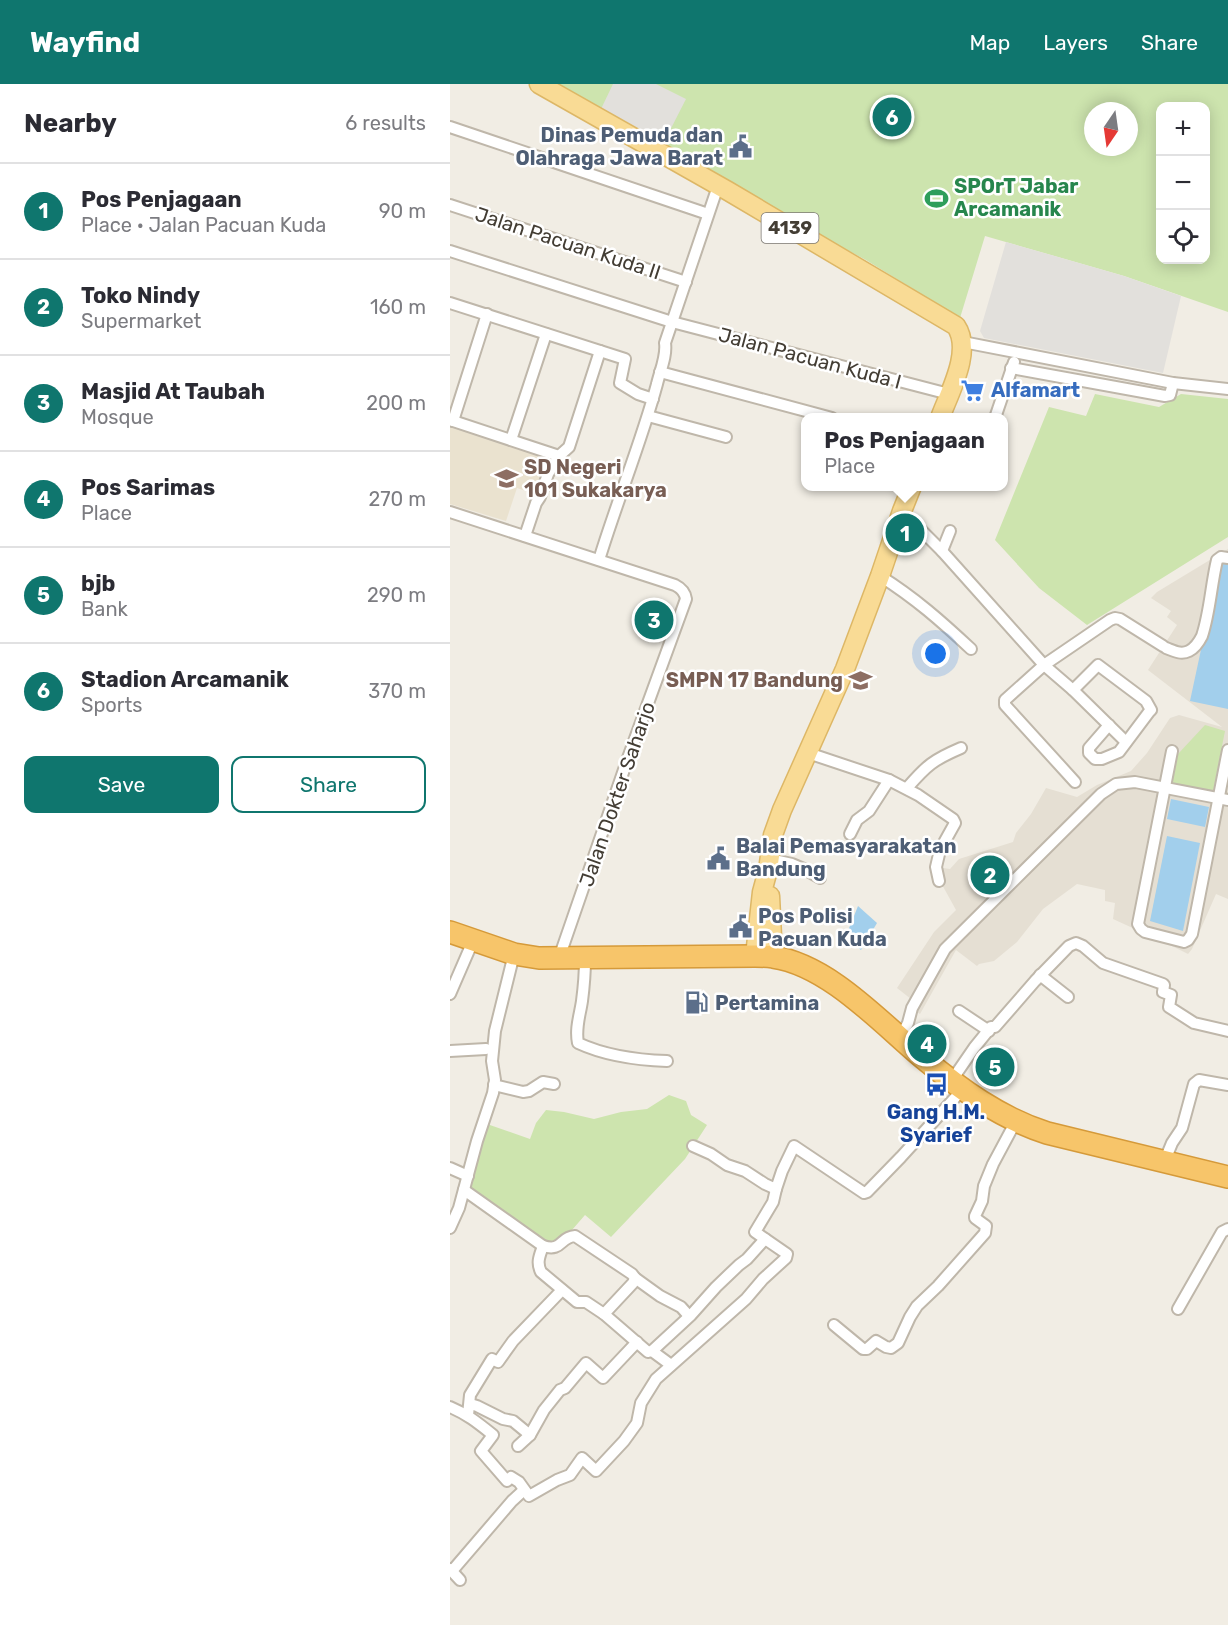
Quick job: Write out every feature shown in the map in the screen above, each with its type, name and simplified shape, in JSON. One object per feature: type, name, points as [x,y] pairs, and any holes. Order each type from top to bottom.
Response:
[{"type":"highway","points":[[457,938],[514,954],[539,958],[764,956],[796,963],[835,984],[870,1012],[904,1031],[957,1085],[1001,1114],[1047,1133],[1228,1176]]},
{"type":"main road","name":"4139","points":[[538,84],[950,322],[959,330],[963,342]]},
{"type":"main road","points":[[942,413],[962,354],[963,342]]},
{"type":"main road","points":[[764,956],[759,912],[773,835],[845,669],[910,491]]},
{"type":"street","points":[[450,127],[708,214]]},
{"type":"street","name":"Jalan Pacuan Kuda II","points":[[672,322],[718,186]]},
{"type":"street","name":"Jalan Pacuan Kuda II","points":[[450,205],[686,282]]},
{"type":"street","name":"Jalan Pacuan Kuda I","points":[[450,250],[672,322],[949,394]]},
{"type":"street","points":[[450,303],[625,359],[620,383],[638,394],[653,399]]},
{"type":"street","points":[[487,314],[451,420],[559,456]]},
{"type":"street","points":[[599,560],[648,416],[672,322]]},
{"type":"street","points":[[511,440],[546,334]]},
{"type":"street","points":[[963,342],[1173,383],[1228,389]]},
{"type":"street","points":[[525,536],[548,474],[559,456],[569,447],[600,351]]},
{"type":"street","points":[[995,413],[1017,353]]},
{"type":"street","points":[[1011,368],[1165,396],[1170,395],[1173,383]]},
{"type":"street","points":[[660,372],[817,413]]},
{"type":"street","points":[[648,416],[726,437]]},
{"type":"street","points":[[902,511],[942,551],[1044,664],[1126,742]]},
{"type":"street","name":"Jalan Dokter Saharjo","points":[[450,512],[675,585],[684,591],[686,599],[559,958]]},
{"type":"street","points":[[942,551],[950,531]]},
{"type":"street","points":[[1075,782],[1005,705],[1005,700],[1044,664],[1115,618],[1176,652],[1184,653],[1194,647],[1199,642],[1204,628],[1217,560],[1228,558]]},
{"type":"street","points":[[880,576],[930,611],[971,649]]},
{"type":"street","points":[[1073,690],[1098,665],[1146,701],[1150,707],[1149,712],[1119,752],[1102,759],[1095,759],[1089,753],[1089,748],[1109,725]]},
{"type":"street","points":[[907,788],[924,768],[937,758],[961,748]]},
{"type":"street","points":[[1172,751],[1138,924],[1145,932],[1184,942],[1191,937],[1223,800],[1228,750]]},
{"type":"street","points":[[808,753],[907,788],[953,819],[955,823],[940,850],[936,867],[939,881]]},
{"type":"street","points":[[850,834],[857,820],[869,811],[889,780]]},
{"type":"street","points":[[904,1031],[912,1008],[945,949],[1101,794],[1116,784],[1135,782],[1223,800]]},
{"type":"street","points":[[769,865],[792,864],[820,878]]},
{"type":"street","points":[[904,1031],[918,1012],[964,931]]},
{"type":"street","points":[[450,994],[457,938]]},
{"type":"street","points":[[562,1290],[513,1341],[498,1362],[492,1359],[470,1395],[469,1409],[492,1435],[481,1451],[507,1480],[512,1477],[519,1482],[529,1496],[570,1475],[582,1458],[596,1471],[624,1442],[638,1423],[641,1403],[656,1379],[747,1299],[763,1279],[786,1258],[787,1254],[755,1232],[773,1202],[782,1171],[794,1146],[861,1192],[867,1192],[902,1157],[957,1085],[974,1048],[1069,946],[1076,943],[1103,963],[1163,984],[1163,992],[1171,995],[1168,1007],[1194,1023],[1228,1030]]},
{"type":"street","points":[[450,1228],[455,1208],[464,1190],[494,1085],[492,1061],[495,1031],[514,954]]},
{"type":"street","points":[[585,958],[584,983],[576,1034],[578,1043],[622,1057],[667,1061]]},
{"type":"street","points":[[1040,975],[1068,997]]},
{"type":"street","points":[[958,1011],[988,1031]]},
{"type":"street","points":[[450,1051],[486,1049]]},
{"type":"street","points":[[1165,1160],[1182,1128],[1194,1084],[1199,1080],[1228,1085]]},
{"type":"street","points":[[494,1085],[523,1092],[543,1082],[554,1084]]},
{"type":"street","points":[[834,1325],[863,1349],[867,1349],[876,1341],[891,1348],[897,1343],[917,1306],[938,1287],[985,1233],[986,1226],[975,1216],[993,1164],[1016,1121]]},
{"type":"street","points":[[693,1146],[776,1189]]},
{"type":"street","points":[[450,1168],[468,1176]]},
{"type":"street","points":[[464,1190],[543,1246],[552,1248],[569,1237],[575,1236],[632,1274],[660,1296],[681,1307],[689,1316]]},
{"type":"street","points":[[1178,1309],[1222,1232],[1228,1229]]},
{"type":"street","points":[[652,1351],[704,1302],[716,1287],[765,1239]]},
{"type":"street","points":[[543,1246],[538,1261],[541,1272],[577,1302],[586,1302],[604,1314],[648,1352],[652,1351],[671,1365]]},
{"type":"street","points":[[604,1314],[635,1278]]},
{"type":"street","points":[[518,1446],[530,1435],[555,1396],[565,1388],[586,1363],[603,1378],[637,1342]]},
{"type":"street","points":[[450,1407],[462,1414],[477,1406],[503,1419],[513,1421],[530,1435]]},
{"type":"street","points":[[460,1580],[451,1570],[524,1490]]},
{"type":"shaded area","points":[[613,84],[656,84],[686,99],[663,144],[601,109]]},
{"type":"shaded area","points":[[1006,242],[1124,276],[1181,296],[1163,373],[984,338],[980,331]]},
{"type":"shaded area","name":"SD Negeri 101 Sukakarya","points":[[450,426],[551,459],[538,495],[517,488],[506,521],[450,504]]},
{"type":"shaded area","points":[[1228,549],[1228,899],[1216,894],[1188,954],[1162,941],[1141,935],[1137,930],[1113,919],[1115,903],[1105,901],[1105,890],[1077,884],[1043,909],[1017,942],[994,961],[977,966],[956,950],[920,1014],[908,1006],[911,999],[897,988],[934,932],[956,910],[940,881],[938,870],[950,869],[959,859],[1013,842],[1016,833],[1031,814],[1046,788],[1077,797],[1097,785],[1131,771],[1147,753],[1170,718],[1179,715],[1222,727],[1148,670],[1177,625],[1167,617],[1171,611],[1151,598],[1157,592]]},
{"type":"green space","name":"SPOrT Jabar Arcamanik","points":[[551,84],[1228,84],[1228,312],[1124,276],[985,236],[960,318],[866,260]]},
{"type":"green space","points":[[1095,394],[1159,407],[1181,394],[1228,399],[1228,537],[1087,625],[1039,588],[995,540],[1049,407],[1086,416]]},
{"type":"green space","points":[[1205,725],[1225,731],[1213,792],[1172,784],[1178,754]]},
{"type":"green space","points":[[669,1095],[686,1101],[691,1115],[707,1125],[685,1159],[611,1237],[585,1215],[559,1245],[545,1242],[468,1189],[487,1124],[530,1139],[536,1123],[546,1110],[594,1119],[621,1112],[647,1109]]},
{"type":"water","points":[[1220,561],[1228,564],[1228,709],[1190,701]]},
{"type":"water","points":[[1171,799],[1209,807],[1205,827],[1167,819]]},
{"type":"water","points":[[1167,836],[1200,843],[1183,931],[1150,921]]},
{"type":"water","points":[[858,906],[877,923],[861,950],[845,938]]},
{"type":"place","name":"Stadion Arcamanik","points":[[892,117]]},
{"type":"place","name":"Dinas Pemuda dan Olahraga Jawa Barat","points":[[741,146]]},
{"type":"place","name":"SPOrT Jabar Arcamanik","points":[[936,198]]},
{"type":"place","name":"Alfamart","points":[[973,390]]},
{"type":"place","name":"SD Negeri 101 Sukakarya","points":[[506,478]]},
{"type":"place","name":"Pos Penjagaan","points":[[905,533]]},
{"type":"place","name":"Masjid At Taubah","points":[[654,620]]},
{"type":"place","name":"SMPN 17 Bandung","points":[[861,680]]},
{"type":"place","name":"Balai Pemasyarakatan Bandung","points":[[718,858]]},
{"type":"place","name":"Toko Nindy","points":[[990,875]]},
{"type":"place","name":"Pos Polisi Pacuan Kuda","points":[[740,927]]},
{"type":"place","name":"Pertamina","points":[[697,1003]]},
{"type":"place","name":"Pos Sarimas","points":[[927,1044]]},
{"type":"place","name":"bjb","points":[[995,1067]]},
{"type":"place","name":"Gang H.M. Syarief","points":[[936,1085]]}]
